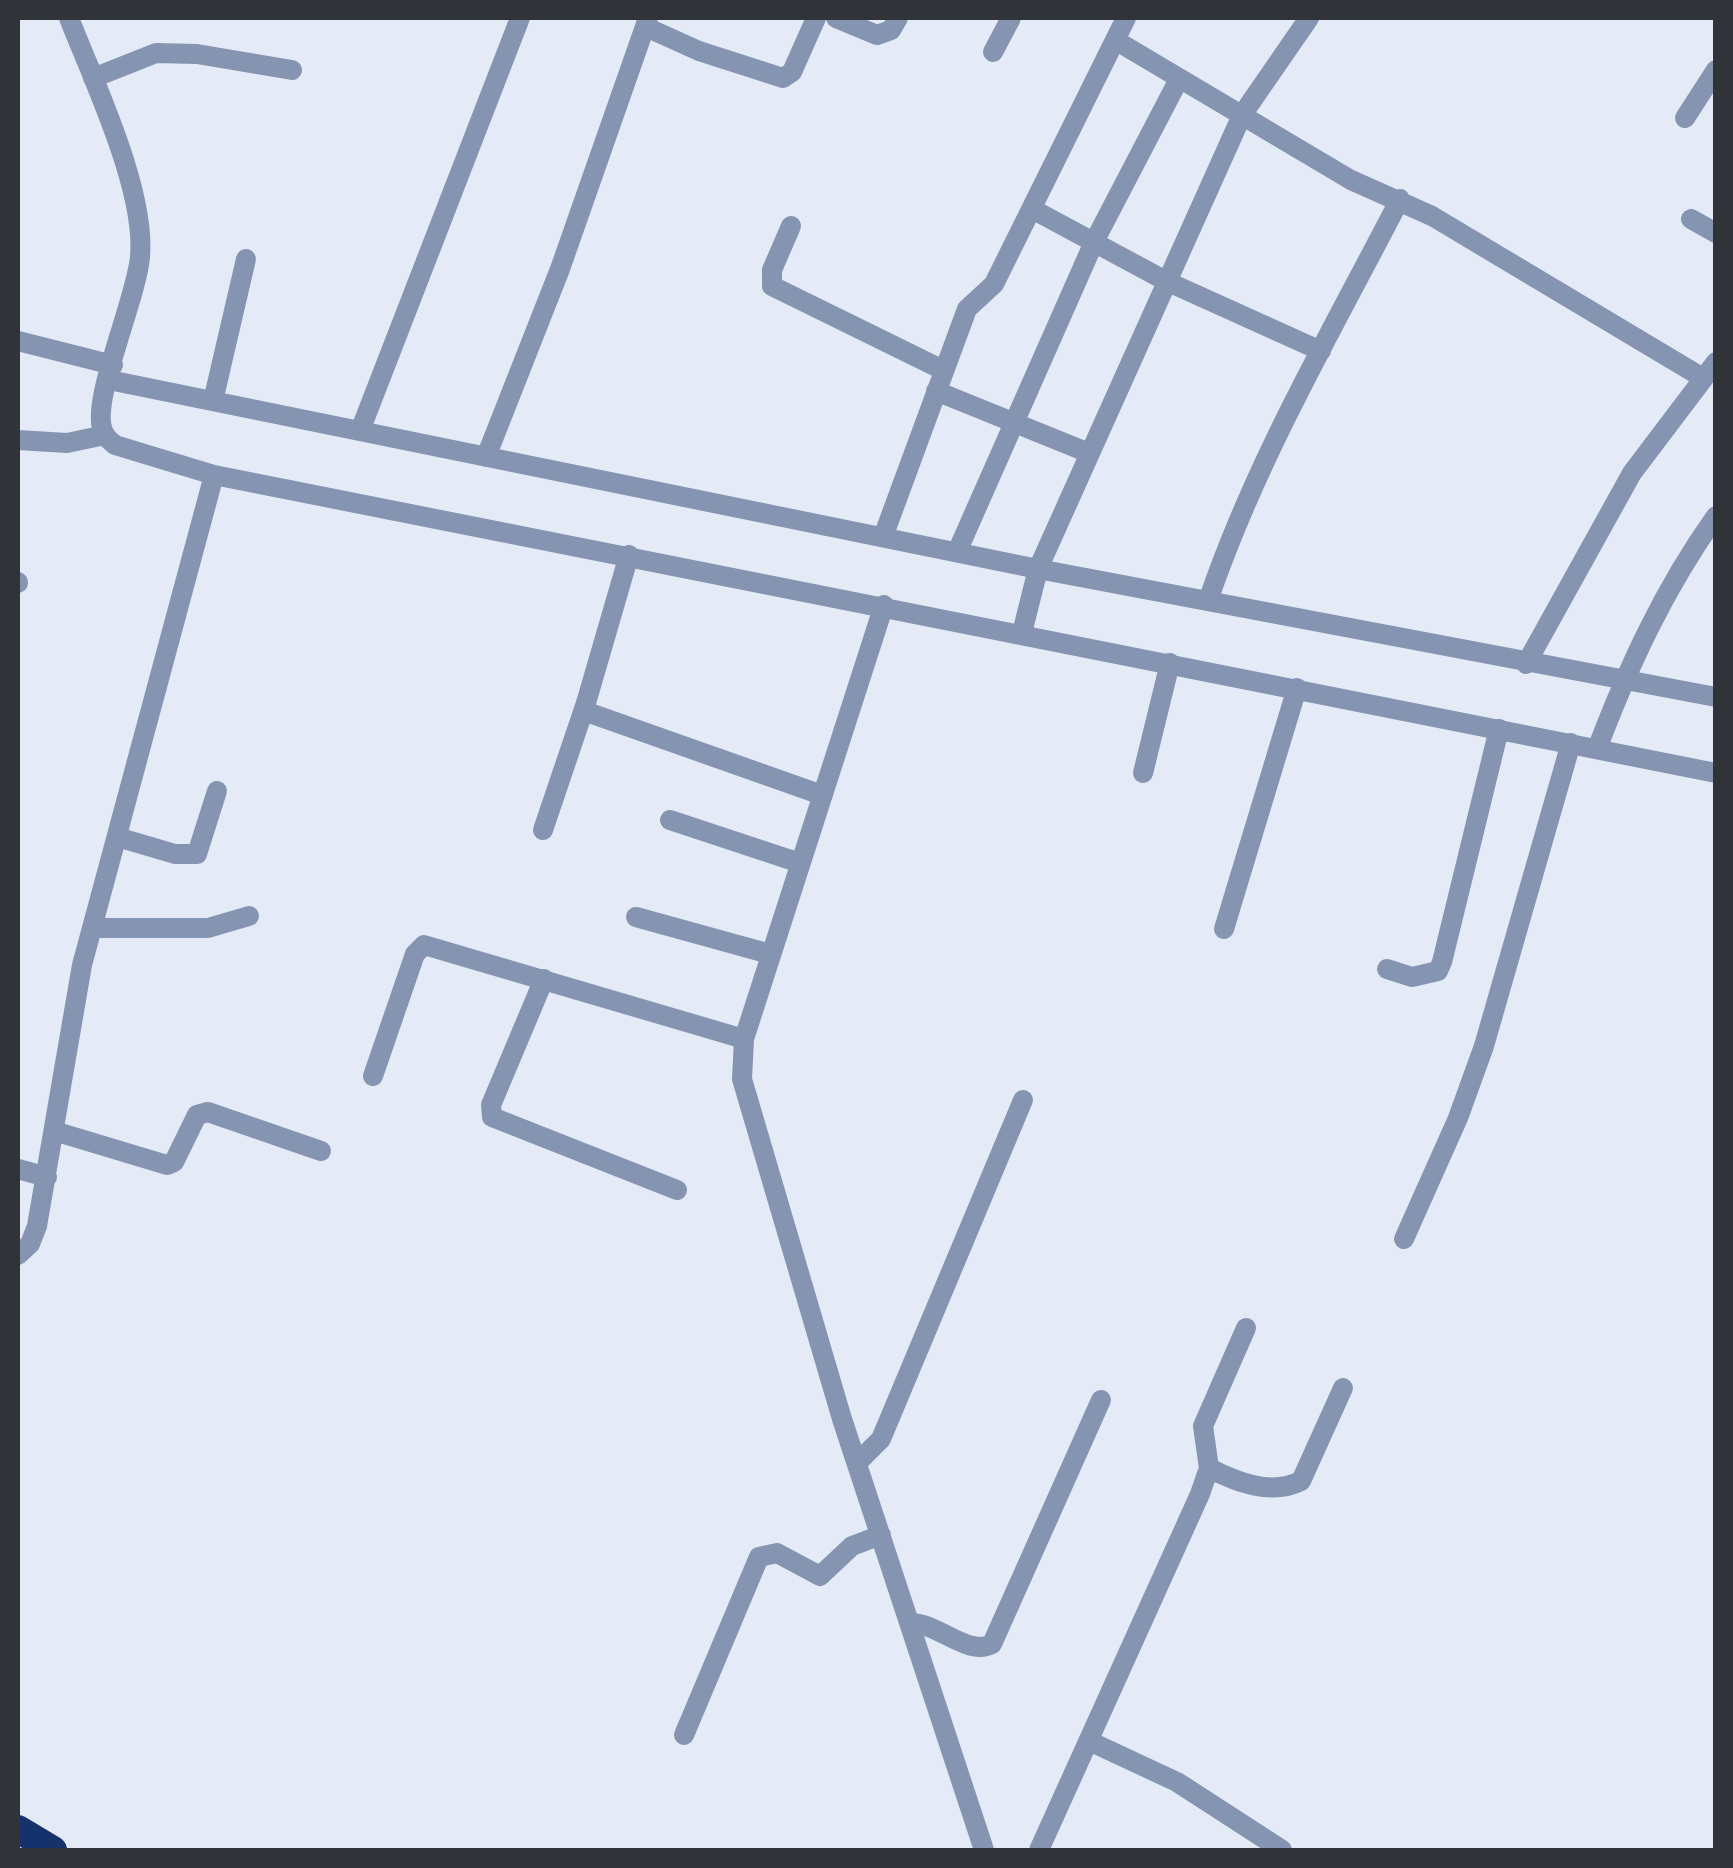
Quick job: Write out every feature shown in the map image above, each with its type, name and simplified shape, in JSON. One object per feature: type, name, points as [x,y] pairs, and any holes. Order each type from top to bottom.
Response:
[{"type":"highway","points":[[18,1828],[54,1850]]},
{"type":"street","points":[[70,18],[136,202],[141,236],[134,294],[100,413],[104,435]]},
{"type":"street","points":[[360,431],[520,18]]},
{"type":"street","points":[[486,458],[648,23],[699,52],[784,78],[792,72],[816,18]]},
{"type":"street","points":[[836,18],[877,35],[891,30],[898,18]]},
{"type":"street","points":[[993,52],[1012,18]]},
{"type":"street","points":[[883,537],[967,308],[990,290],[1126,18]]},
{"type":"street","points":[[1025,624],[1037,576],[1088,453],[1242,115],[1309,18]]},
{"type":"street","points":[[1115,40],[1351,180],[1400,200],[1710,370],[1632,473],[1526,664]]},
{"type":"street","points":[[93,78],[156,53],[196,54],[292,70]]},
{"type":"street","points":[[1685,118],[1716,70]]},
{"type":"street","points":[[956,552],[1094,242],[1179,79]]},
{"type":"street","points":[[1208,601],[1228,540],[1400,200]]},
{"type":"street","points":[[1032,209],[1166,280],[1321,351]]},
{"type":"street","points":[[1691,219],[1716,233]]},
{"type":"street","points":[[791,226],[772,270],[772,286],[943,370]]},
{"type":"street","points":[[212,401],[246,259]]},
{"type":"street","points":[[18,341],[212,401],[956,552],[1037,576],[1208,601],[1526,664],[1620,688],[1716,697]]},
{"type":"street","points":[[936,390],[1088,453]]},
{"type":"street","points":[[18,440],[67,443],[104,435],[134,454],[214,474],[884,605],[1025,624],[1170,663],[1499,729],[1572,743],[1601,739],[1716,773]]},
{"type":"street","points":[[18,1255],[30,1244],[37,1226],[92,928],[214,474]]},
{"type":"street","points":[[1601,739],[1620,688],[1677,570],[1716,516]]},
{"type":"street","points":[[542,830],[584,711],[629,555]]},
{"type":"street","points":[[884,605],[770,954],[741,1058],[746,1103],[857,1463],[984,1850]]},
{"type":"street","points":[[1143,773],[1170,663]]},
{"type":"street","points":[[1224,929],[1297,688]]},
{"type":"street","points":[[584,711],[822,795]]},
{"type":"street","points":[[1387,969],[1422,977],[1438,971],[1499,729]]},
{"type":"street","points":[[1404,1239],[1458,1118],[1484,1046],[1572,743]]},
{"type":"street","points":[[117,837],[175,854],[196,854],[217,791]]},
{"type":"street","points":[[670,820],[800,863]]},
{"type":"street","points":[[92,928],[208,928],[248,916]]},
{"type":"street","points":[[636,916],[770,954]]},
{"type":"street","points":[[373,1076],[420,946],[439,947],[744,1038]]},
{"type":"street","points":[[544,979],[491,1105],[492,1117],[677,1190]]},
{"type":"street","points":[[857,1463],[880,1439],[1024,1100]]},
{"type":"street","points":[[54,1131],[168,1165],[174,1162],[196,1115],[208,1112],[321,1152]]},
{"type":"street","points":[[18,1170],[47,1177]]},
{"type":"street","points":[[1039,1850],[1209,1468],[1202,1426],[1246,1328]]},
{"type":"street","points":[[1209,1468],[1250,1485],[1288,1486],[1301,1481],[1342,1388]]},
{"type":"street","points":[[910,1623],[932,1626],[980,1648],[992,1644],[1101,1400]]},
{"type":"street","points":[[684,1735],[759,1558],[777,1553],[820,1576],[852,1546],[882,1535]]},
{"type":"street","points":[[1089,1741],[1177,1782],[1282,1850]]}]
